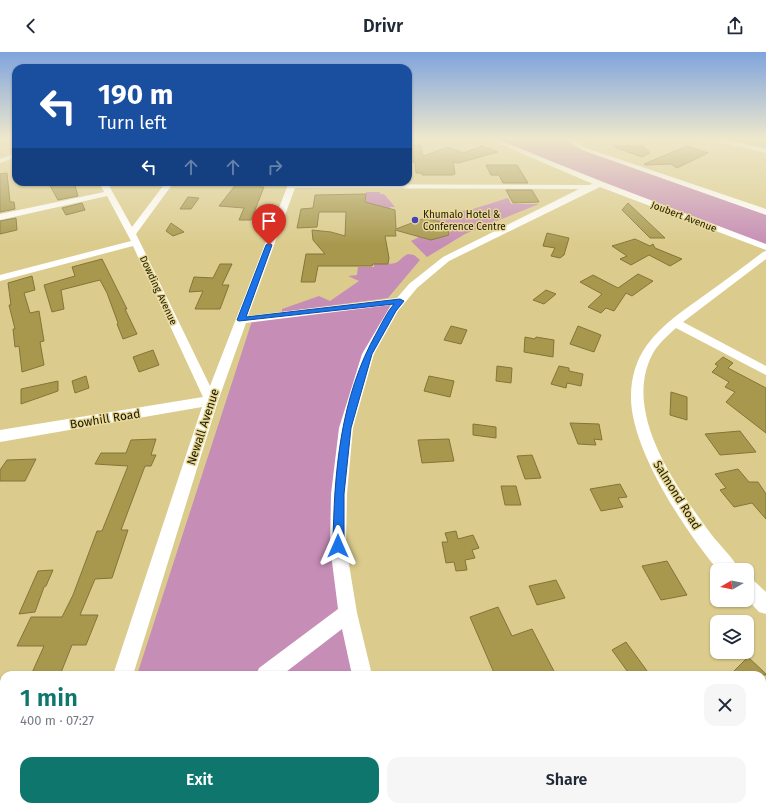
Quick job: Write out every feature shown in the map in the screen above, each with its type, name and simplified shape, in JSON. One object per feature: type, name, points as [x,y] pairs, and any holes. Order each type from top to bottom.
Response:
[{"type":"street","name":"Joubert Avenue","points":[[572,174],[595,185],[766,247]]},
{"type":"street","points":[[657,174],[766,212]]},
{"type":"street","points":[[412,184],[595,185]]},
{"type":"street","points":[[361,671],[348,613],[338,546],[339,494],[346,428],[368,354],[393,310],[400,301],[413,286],[446,259],[595,185]]},
{"type":"street","name":"Dowding Avenue","points":[[105,186],[134,238],[211,401]]},
{"type":"street","points":[[0,278],[134,238],[167,186]]},
{"type":"street","name":"Newall Avenue","points":[[124,671],[211,401],[291,186]]},
{"type":"street","points":[[0,217],[109,193]]},
{"type":"street","name":"Salmond Road","points":[[724,563],[702,535],[674,495],[656,465],[644,432],[639,410],[637,383],[640,368],[646,355],[657,340],[674,323],[766,254]]},
{"type":"street","points":[[241,320],[400,301]]},
{"type":"street","points":[[674,323],[766,371]]},
{"type":"street","name":"Bowhill Road","points":[[0,436],[211,401]]},
{"type":"street","points":[[754,593],[766,605]]},
{"type":"street","points":[[271,671],[348,613]]},
{"type":"shaded area","points":[[584,174],[655,174],[766,213],[766,246]]},
{"type":"shaded area","points":[[366,192],[380,192],[380,194],[384,194],[395,207],[390,207],[390,215],[396,215],[387,222],[366,205]]},
{"type":"shaded area","points":[[508,198],[511,204],[539,204],[465,234],[427,257],[411,241],[419,237],[431,240],[450,235],[448,224],[433,220],[432,216],[473,209]]},
{"type":"shaded area","points":[[408,254],[414,255],[420,260],[388,298],[282,312],[282,309],[319,296],[330,301],[359,281],[348,276],[357,275],[358,267],[374,267],[374,262],[384,264],[395,263]]},
{"type":"shaded area","points":[[396,304],[367,354],[337,494],[354,671],[138,671],[252,321]]},
{"type":"building","points":[[0,174],[7,174],[10,202],[14,202],[15,209],[0,212]]},
{"type":"building","points":[[422,174],[453,174],[453,175]]},
{"type":"building","points":[[523,174],[528,183],[503,183],[499,175],[491,175]]},
{"type":"building","points":[[50,186],[75,186],[78,196],[58,200]]},
{"type":"building","points":[[235,186],[264,187],[251,220],[239,220],[244,208],[219,206]]},
{"type":"building","points":[[506,190],[532,190],[539,202],[513,203]]},
{"type":"building","points":[[366,194],[365,202],[395,210],[396,229],[425,218],[448,224],[449,235],[431,240],[395,230],[396,236],[385,236],[389,258],[388,264],[373,264],[372,266],[318,266],[315,282],[301,282],[306,254],[325,254],[313,240],[312,230],[331,232],[345,236],[346,212],[319,212],[317,227],[297,228],[301,209],[313,208],[315,195]]},
{"type":"building","points":[[188,197],[199,198],[191,209],[180,209]]},
{"type":"building","points":[[82,203],[85,210],[66,215],[62,208]]},
{"type":"building","points":[[628,203],[665,238],[650,238],[622,210]]},
{"type":"building","points":[[16,218],[17,230],[0,234],[0,221]]},
{"type":"building","points":[[171,223],[184,232],[173,236],[166,231]]},
{"type":"building","points":[[547,233],[569,238],[564,255],[560,258],[551,256],[555,248],[543,246]]},
{"type":"building","points":[[635,239],[650,246],[653,244],[655,248],[682,259],[670,266],[649,255],[631,265],[620,259],[627,256],[612,246]]},
{"type":"building","points":[[102,259],[127,309],[125,309],[137,334],[123,339],[107,293],[100,280],[61,290],[64,309],[52,312],[44,285],[75,276],[72,267]]},
{"type":"building","points":[[220,264],[232,264],[222,285],[229,285],[220,309],[195,309],[203,291],[189,292],[194,277],[213,278]]},
{"type":"building","points":[[638,274],[653,281],[632,296],[626,293],[614,311],[606,308],[601,313],[588,307],[602,294],[580,282],[593,275],[618,288]]},
{"type":"building","points":[[32,276],[35,290],[24,293],[30,313],[39,311],[44,341],[40,342],[44,365],[22,372],[19,346],[15,347],[13,329],[15,329],[9,305],[11,305],[8,283]]},
{"type":"building","points":[[546,290],[556,294],[544,304],[533,300]]},
{"type":"building","points":[[451,326],[467,330],[461,344],[444,340]]},
{"type":"building","points":[[578,326],[601,335],[594,352],[570,344]]},
{"type":"building","points":[[525,337],[554,340],[553,357],[524,352]]},
{"type":"building","points":[[153,350],[159,365],[139,372],[133,357]]},
{"type":"building","points":[[723,357],[733,363],[728,368],[766,388],[766,433],[726,402],[735,392],[725,387],[729,382],[712,372],[718,366],[715,364]]},
{"type":"building","points":[[497,366],[512,368],[511,383],[496,381]]},
{"type":"building","points":[[559,366],[569,368],[569,371],[583,374],[581,386],[567,383],[566,388],[551,384]]},
{"type":"building","points":[[86,376],[89,388],[75,393],[72,381]]},
{"type":"building","points":[[429,376],[454,381],[450,397],[424,391]]},
{"type":"building","points":[[58,381],[58,391],[21,404],[21,389]]},
{"type":"building","points":[[671,392],[687,397],[687,420],[670,415]]},
{"type":"building","points":[[570,423],[599,424],[602,440],[594,439],[596,445],[578,444]]},
{"type":"building","points":[[473,424],[496,427],[496,438],[473,435]]},
{"type":"building","points":[[740,431],[756,452],[720,455],[705,434]]},
{"type":"building","points":[[156,439],[151,455],[156,455],[151,466],[145,466],[121,530],[128,530],[112,578],[95,579],[80,615],[98,615],[86,645],[72,645],[62,671],[33,671],[44,646],[17,646],[31,617],[62,617],[73,595],[97,531],[102,531],[128,466],[95,464],[101,453],[126,453],[131,440]]},
{"type":"building","points":[[449,439],[454,461],[422,463],[418,440]]},
{"type":"building","points":[[532,455],[541,478],[525,479],[517,456]]},
{"type":"building","points":[[36,459],[25,481],[0,481],[0,470],[7,460]]},
{"type":"building","points":[[738,469],[749,482],[758,482],[766,494],[766,519],[752,503],[734,507],[720,490],[726,488],[715,474]]},
{"type":"building","points":[[620,484],[627,497],[618,498],[623,507],[601,511],[590,489]]},
{"type":"building","points":[[501,486],[516,486],[521,505],[505,505]]},
{"type":"building","points":[[456,531],[458,539],[473,535],[479,548],[472,550],[475,558],[465,560],[467,570],[456,571],[454,562],[446,563],[442,542],[448,542],[445,533]]},
{"type":"building","points":[[667,561],[687,595],[661,600],[642,566]]},
{"type":"building","points":[[53,570],[46,586],[44,587],[35,612],[19,614],[38,571]]},
{"type":"building","points":[[556,580],[565,598],[537,605],[529,586]]},
{"type":"building","points":[[498,607],[512,636],[532,629],[554,671],[493,671],[470,617]]},
{"type":"building","points":[[626,642],[647,671],[627,671],[612,650]]},
{"type":"building","points":[[746,659],[750,659],[763,671],[734,671]]},
{"type":"place","name":"Khumalo Hotel & Conference Centre","points":[[415,220]]},
{"type":"route","points":[[269,245],[241,320],[400,301],[393,310],[368,354],[346,428],[339,494],[338,546]]}]
